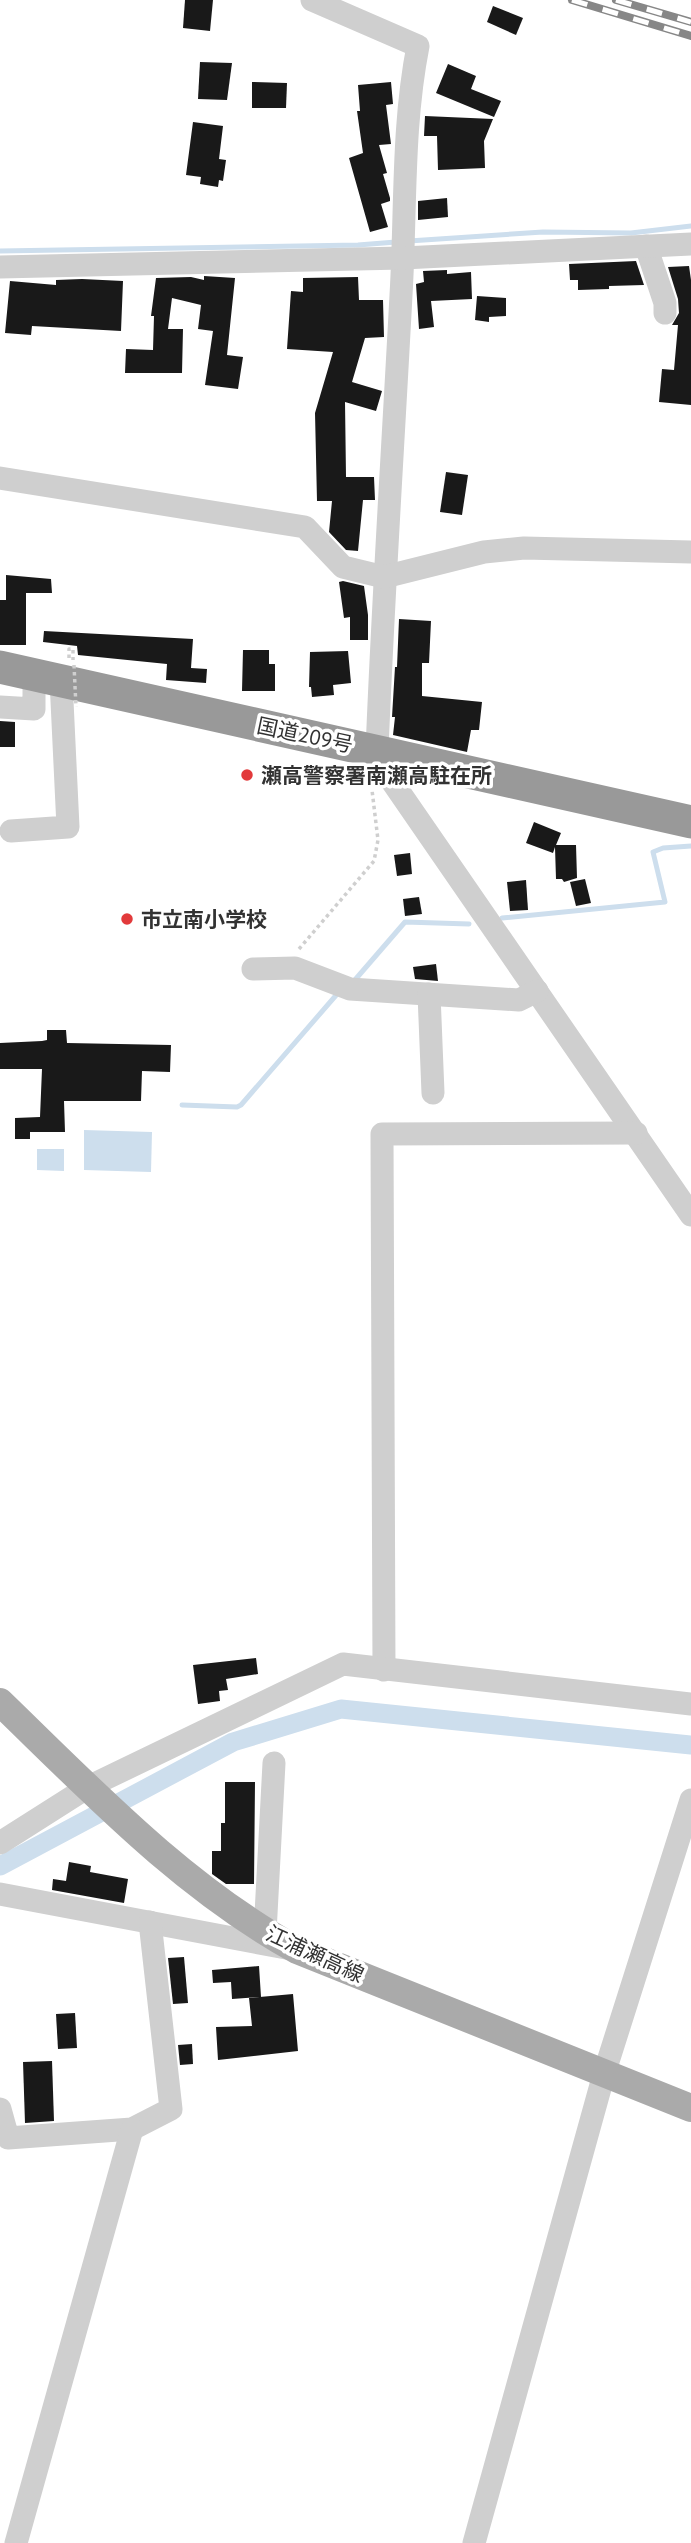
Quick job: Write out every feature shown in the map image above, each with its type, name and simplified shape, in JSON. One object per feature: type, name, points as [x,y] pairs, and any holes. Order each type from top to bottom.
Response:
[{"type":"highway","name":"国道209号","points":[[0,667],[65,671],[374,765],[691,822]]},
{"type":"main road","name":"江浦瀬高線","points":[[0,1702],[139,1836],[265,1933],[297,1950],[691,2108]]},
{"type":"street","points":[[312,0],[418,46],[409,91],[404,245],[374,765],[380,764],[691,1214]]},
{"type":"street","points":[[0,267],[404,245],[691,244]]},
{"type":"street","points":[[646,246],[665,303],[665,313]]},
{"type":"street","points":[[0,478],[305,527],[344,567],[384,577],[498,551],[524,548],[691,552]]},
{"type":"street","points":[[0,708],[34,709],[65,671]]},
{"type":"street","points":[[11,831],[68,827],[65,671]]},
{"type":"street","points":[[253,969],[295,968],[350,989],[519,1000],[537,991]]},
{"type":"street","points":[[429,994],[433,1093]]},
{"type":"street","points":[[384,1670],[382,1134],[636,1133]]},
{"type":"street","points":[[0,1843],[93,1792],[343,1664],[691,1704]]},
{"type":"street","points":[[265,1933],[274,1763]]},
{"type":"street","points":[[474,2543],[604,2074],[691,1800]]},
{"type":"street","points":[[4,1898],[297,1950]]},
{"type":"street","points":[[0,2109],[8,2138],[132,2130],[171,2109],[150,1922]]},
{"type":"street","points":[[16,2543],[132,2130]]},
{"type":"path","points":[[284,967],[374,860],[378,841],[374,765]]},
{"type":"water","points":[[84,1130],[152,1132],[151,1172],[84,1170]]},
{"type":"water","points":[[37,1149],[64,1149],[64,1171],[37,1170]]},
{"type":"building","points":[[185,0],[213,0],[210,31],[183,28]]},
{"type":"building","points":[[493,6],[523,18],[516,35],[487,22]]},
{"type":"building","points":[[200,62],[232,63],[227,100],[198,99]]},
{"type":"building","points":[[448,64],[476,76],[471,89],[501,101],[494,117],[436,93]]},
{"type":"building","points":[[252,82],[287,83],[286,108],[252,108]]},
{"type":"building","points":[[391,82],[393,104],[386,105],[391,144],[379,145],[387,173],[383,174],[390,198],[390,201],[381,204],[388,227],[370,232],[349,158],[363,153],[357,111],[360,111],[358,85]]},
{"type":"building","points":[[425,116],[493,119],[484,141],[485,168],[438,170],[437,136],[424,136]]},
{"type":"building","points":[[193,122],[223,126],[219,159],[226,160],[223,181],[219,180],[218,187],[200,184],[201,177],[186,175]]},
{"type":"building","points":[[447,198],[448,217],[418,220],[418,201]]},
{"type":"building","points":[[636,261],[644,285],[578,290],[578,280],[570,280],[569,264]]},
{"type":"building","points":[[689,266],[691,405],[659,402],[662,369],[674,370],[678,325],[672,325],[679,313],[678,299],[668,267]]},
{"type":"building","points":[[447,270],[447,274],[471,272],[472,299],[431,301],[434,327],[419,329],[416,284],[424,282],[423,271]]},
{"type":"building","points":[[204,276],[235,278],[227,355],[243,357],[238,389],[205,385],[213,331],[198,329],[201,305],[172,298],[168,329],[183,329],[182,373],[125,373],[126,349],[153,350],[154,316],[151,316],[156,278],[191,277],[204,280]]},
{"type":"building","points":[[358,277],[359,300],[383,300],[384,337],[365,338],[352,382],[382,391],[376,411],[345,402],[346,477],[374,477],[375,500],[363,500],[358,551],[346,550],[329,532],[332,501],[317,501],[315,413],[333,352],[287,349],[291,291],[303,292],[303,278]]},
{"type":"building","points":[[56,280],[123,281],[121,331],[32,326],[31,335],[5,333],[10,281],[56,285]]},
{"type":"building","points":[[477,296],[506,298],[506,316],[489,317],[489,322],[475,320]]},
{"type":"building","points":[[446,472],[468,475],[462,515],[440,512]]},
{"type":"building","points":[[6,575],[51,579],[52,593],[26,593],[26,645],[0,645],[0,600],[6,600]]},
{"type":"building","points":[[339,582],[364,586],[368,640],[350,640],[350,617],[344,618]]},
{"type":"building","points":[[399,619],[431,621],[429,663],[422,663],[422,696],[482,702],[479,730],[471,730],[467,752],[393,735]]},
{"type":"building","points":[[44,631],[193,639],[191,668],[207,669],[206,683],[166,680],[167,664],[78,655],[77,646],[43,642]]},
{"type":"building","points":[[243,650],[269,650],[269,664],[275,664],[275,691],[242,691]]},
{"type":"building","points":[[348,651],[351,683],[333,685],[334,695],[312,697],[309,687],[310,652]]},
{"type":"building","points":[[0,721],[15,722],[15,747],[0,747]]},
{"type":"building","points":[[534,822],[561,833],[556,845],[576,845],[577,878],[564,882],[562,879],[556,879],[555,847],[553,853],[526,843]]},
{"type":"building","points":[[410,853],[412,874],[397,876],[394,855]]},
{"type":"building","points":[[585,879],[591,903],[576,906],[570,882]]},
{"type":"building","points":[[526,880],[528,910],[510,911],[507,882]]},
{"type":"building","points":[[419,897],[422,914],[405,916],[403,899]]},
{"type":"building","points":[[436,964],[438,981],[415,979],[413,967]]},
{"type":"building","points":[[47,1030],[66,1030],[67,1043],[171,1045],[170,1072],[142,1071],[141,1101],[64,1101],[65,1132],[30,1132],[30,1139],[15,1139],[15,1118],[40,1117],[42,1069],[0,1069],[0,1043],[47,1040]]},
{"type":"building","points":[[256,1658],[258,1674],[226,1679],[228,1690],[219,1691],[220,1701],[198,1704],[193,1665]]},
{"type":"building","points":[[225,1782],[255,1782],[254,1884],[226,1884],[212,1874],[212,1851],[221,1851],[221,1823],[225,1823]]},
{"type":"building","points":[[69,1862],[91,1866],[90,1872],[128,1879],[124,1903],[52,1890],[53,1879],[66,1881]]},
{"type":"building","points":[[184,1957],[188,2003],[173,2004],[168,1958]]},
{"type":"building","points":[[259,1966],[261,1997],[232,1999],[231,1982],[213,1983],[212,1970]]},
{"type":"building","points":[[293,1994],[298,2051],[218,2060],[216,2027],[252,2026],[249,1998]]},
{"type":"building","points":[[75,2013],[77,2048],[58,2049],[56,2014]]},
{"type":"building","points":[[192,2044],[193,2064],[180,2065],[178,2045]]},
{"type":"building","points":[[52,2061],[54,2121],[25,2123],[23,2062]]},
{"type":"waterway","points":[[409,241],[543,232],[631,233],[691,226]]},
{"type":"waterway","points":[[0,251],[358,245],[396,242]]},
{"type":"waterway","points":[[502,918],[665,902],[653,852],[663,848],[691,846]]},
{"type":"waterway","points":[[354,981],[405,922],[469,924]]},
{"type":"waterway","points":[[182,1105],[241,1105],[338,993]]},
{"type":"waterway","points":[[0,1866],[233,1742],[341,1709],[691,1745]]},
{"type":"railway","points":[[572,0],[691,36]]},
{"type":"railway","points":[[616,0],[691,22]]},
{"type":"place","name":"瀬高警察署南瀬高駐在所","points":[[247,775]]},
{"type":"place","name":"市立南小学校","points":[[127,919]]}]
